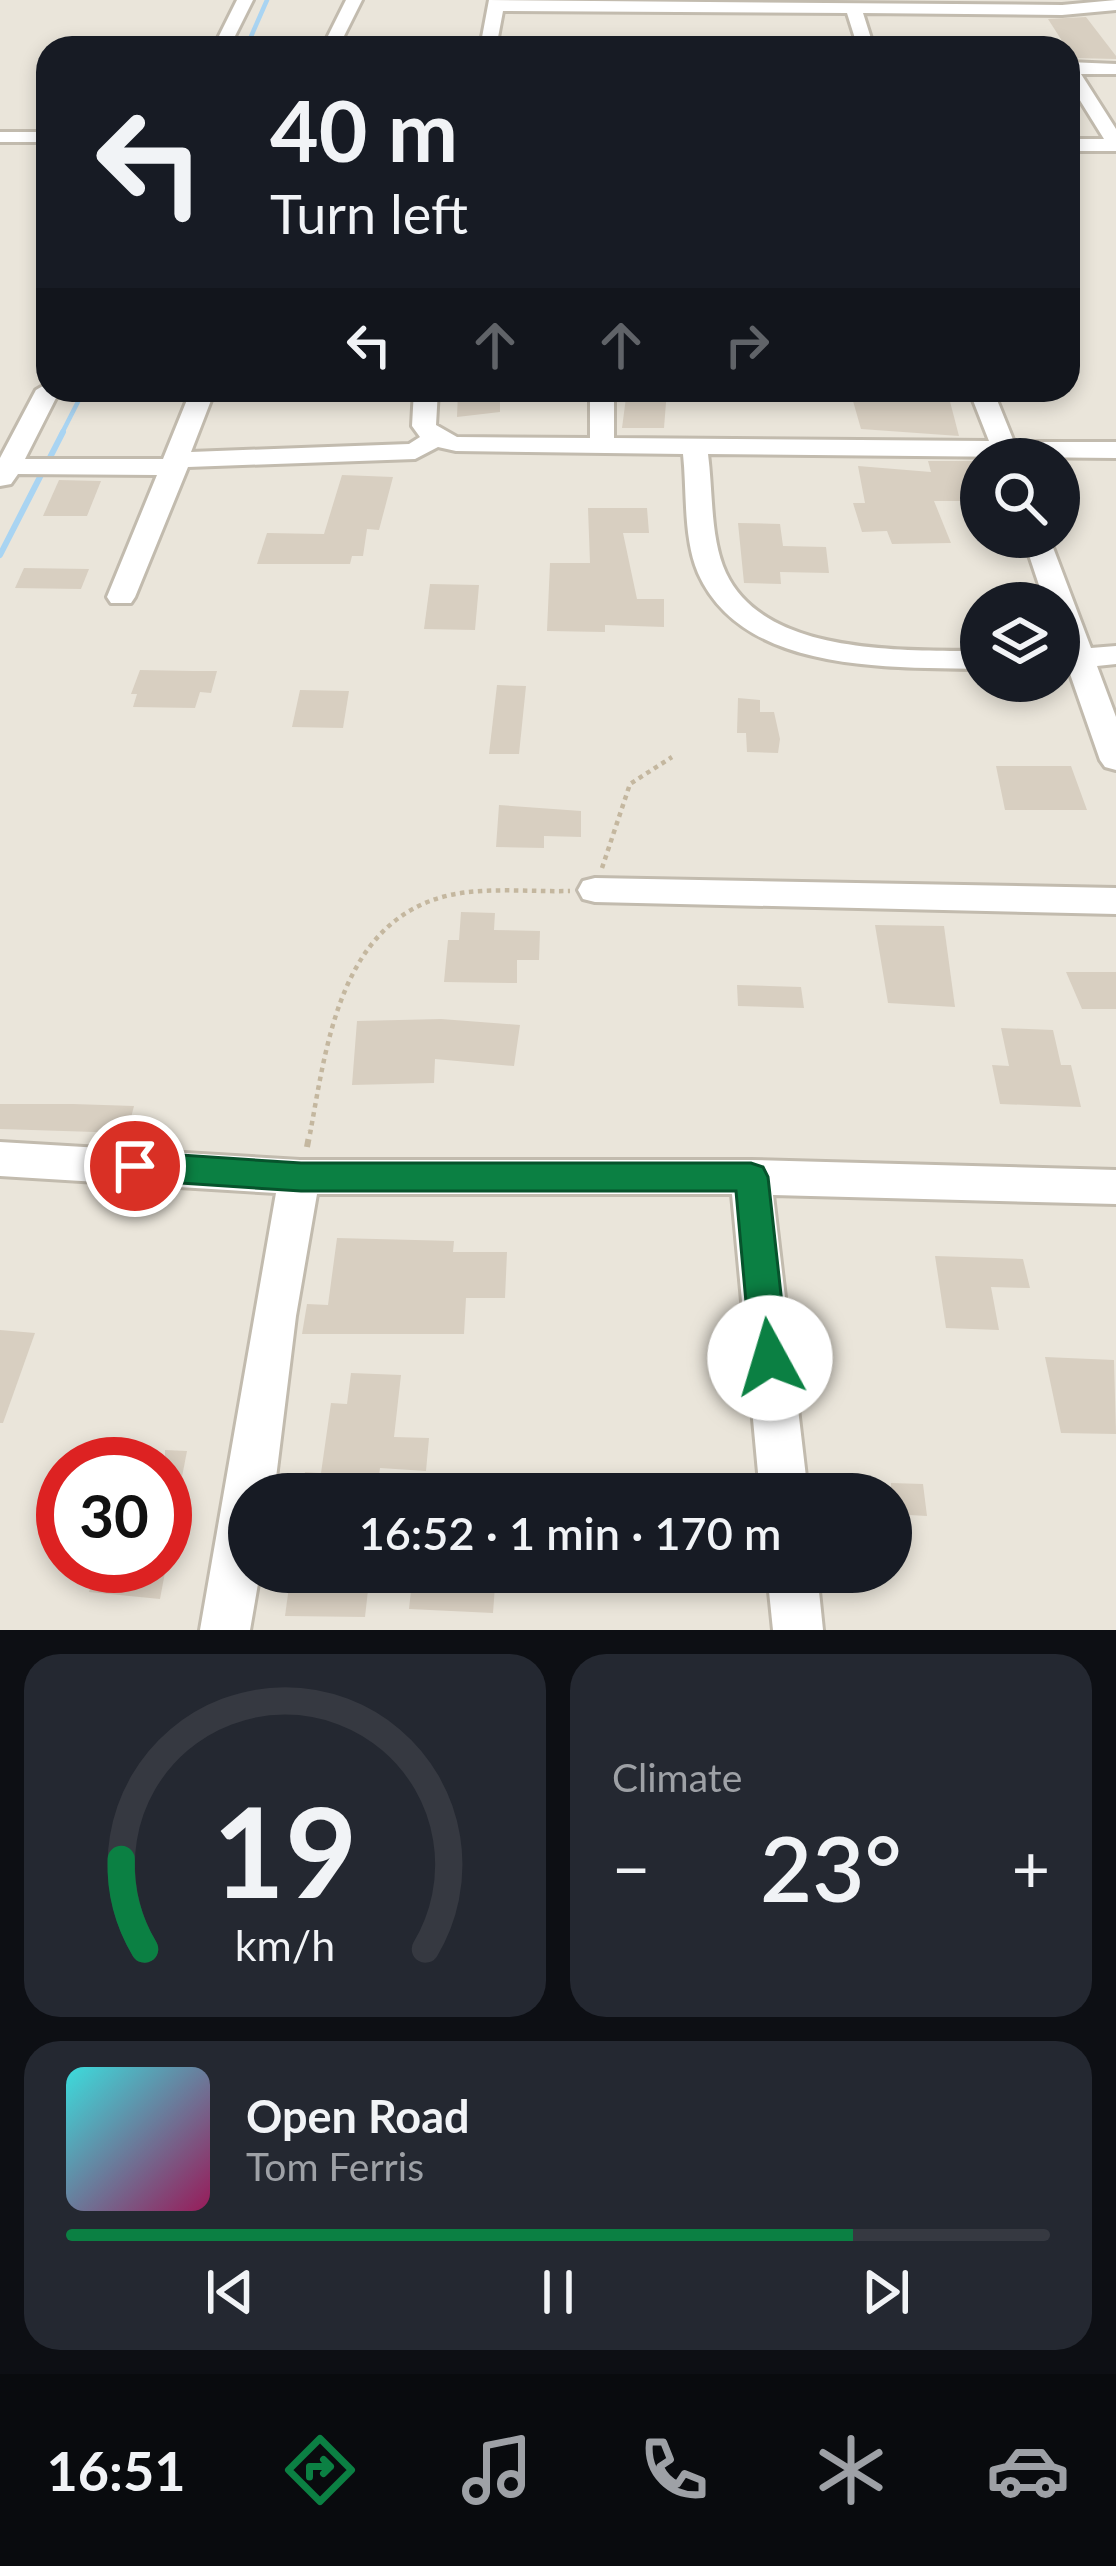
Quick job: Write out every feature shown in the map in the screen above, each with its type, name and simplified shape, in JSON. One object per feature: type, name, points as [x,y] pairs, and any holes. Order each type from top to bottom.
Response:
[{"type":"street","points":[[227,36],[245,0]]},
{"type":"street","points":[[336,36],[353,0]]},
{"type":"street","points":[[490,36],[495,3],[852,4],[1034,10],[1116,5]]},
{"type":"street","points":[[852,4],[862,36]]},
{"type":"street","points":[[1034,10],[1048,28]]},
{"type":"street","points":[[1080,68],[1116,69]]},
{"type":"street","points":[[1080,87],[1116,145]]},
{"type":"street","points":[[0,136],[36,137]]},
{"type":"street","points":[[1080,145],[1116,145]]},
{"type":"street","points":[[3,472],[41,402]]},
{"type":"street","points":[[121,597],[199,402]]},
{"type":"street","points":[[425,402],[424,426],[434,438],[456,444],[960,453]]},
{"type":"street","points":[[602,402],[602,446]]},
{"type":"street","points":[[986,402],[1000,438]]},
{"type":"street","points":[[3,472],[416,452],[434,438]]},
{"type":"street","points":[[695,448],[713,575],[743,613],[787,639],[840,652],[960,659]]},
{"type":"street","points":[[1080,451],[1116,450]]},
{"type":"street","points":[[1080,659],[1116,655]]},
{"type":"street","points":[[1080,683],[1116,760]]},
{"type":"street","points":[[595,890],[1116,902]]},
{"type":"street","points":[[0,1159],[301,1177],[751,1177],[1116,1187]]},
{"type":"street","points":[[253,1473],[274,1316],[301,1177]]},
{"type":"street","points":[[751,1177],[782,1473]]},
{"type":"street","points":[[225,1630],[232,1593]]},
{"type":"street","points":[[794,1593],[798,1630]]},
{"type":"path","points":[[301,1177],[338,1000],[384,922],[447,895],[595,890],[630,784],[672,757]]},
{"type":"shaded area","points":[[0,0],[1116,0],[1116,1630],[0,1630]]},
{"type":"building","points":[[1086,17],[1116,59],[1080,58],[1080,36],[1059,36],[1048,19]]},
{"type":"building","points":[[458,402],[500,402],[500,412],[457,417]]},
{"type":"building","points":[[625,402],[666,402],[664,428],[622,428]]},
{"type":"building","points":[[853,402],[950,402],[959,436],[861,429]]},
{"type":"building","points":[[928,461],[960,461],[960,501],[934,501],[951,543],[892,544],[887,531],[862,532],[853,503],[865,503],[858,466],[931,472]]},
{"type":"building","points":[[342,475],[393,477],[379,530],[367,529],[363,556],[352,556],[350,564],[257,564],[267,533],[324,534]]},
{"type":"building","points":[[59,480],[101,481],[87,516],[43,516]]},
{"type":"building","points":[[588,508],[647,508],[649,533],[623,533],[637,599],[664,599],[664,627],[605,625],[605,632],[547,631],[550,563],[590,563]]},
{"type":"building","points":[[738,523],[780,524],[783,546],[826,547],[829,573],[780,572],[781,584],[744,583]]},
{"type":"building","points":[[24,568],[89,569],[81,589],[15,588]]},
{"type":"building","points":[[430,584],[479,585],[475,630],[424,629]]},
{"type":"building","points":[[140,670],[217,671],[211,693],[200,692],[195,708],[133,707],[137,694],[131,694]]},
{"type":"building","points":[[497,685],[526,686],[519,754],[489,754]]},
{"type":"building","points":[[300,690],[349,691],[343,728],[292,727]]},
{"type":"building","points":[[738,698],[760,700],[760,712],[774,712],[778,753],[747,752],[746,733],[737,733]]},
{"type":"building","points":[[996,766],[1071,766],[1087,810],[1005,810]]},
{"type":"building","points":[[499,805],[581,811],[581,837],[544,836],[544,848],[496,847]]},
{"type":"building","points":[[461,912],[495,913],[494,930],[540,931],[539,960],[517,960],[517,983],[444,982],[448,940],[459,940]]},
{"type":"building","points":[[875,925],[944,926],[955,1007],[888,1003]]},
{"type":"building","points":[[1066,972],[1116,972],[1116,1009],[1082,1009]]},
{"type":"building","points":[[737,985],[801,987],[804,1008],[738,1006]]},
{"type":"building","points":[[441,1019],[520,1025],[514,1066],[435,1059],[434,1083],[352,1085],[357,1021]]},
{"type":"building","points":[[1001,1028],[1053,1030],[1061,1065],[1071,1065],[1081,1107],[1000,1104],[992,1065],[1009,1066]]},
{"type":"building","points":[[0,1104],[134,1106],[127,1133],[0,1129]]},
{"type":"building","points":[[337,1238],[454,1241],[453,1252],[507,1252],[505,1298],[466,1298],[464,1334],[302,1334],[307,1304],[328,1305]]},
{"type":"building","points":[[935,1256],[1023,1259],[1030,1288],[991,1287],[999,1330],[946,1328]]},
{"type":"building","points":[[0,1330],[35,1333],[3,1423],[0,1423]]},
{"type":"building","points":[[1045,1357],[1114,1360],[1116,1434],[1061,1433]]},
{"type":"building","points":[[351,1373],[401,1375],[394,1437],[429,1438],[426,1471],[380,1468],[379,1473],[321,1473],[331,1403],[347,1404]]},
{"type":"building","points":[[912,1484],[923,1484],[927,1516],[912,1515]]},
{"type":"building","points":[[99,1593],[161,1593],[160,1599]]},
{"type":"building","points":[[288,1593],[368,1593],[365,1617],[285,1616]]},
{"type":"building","points":[[411,1593],[494,1593],[493,1613],[409,1609]]},
{"type":"waterway","points":[[251,36],[267,0]]},
{"type":"waterway","points":[[61,435],[78,402]]},
{"type":"waterway","points":[[0,555],[63,432]]},
{"type":"route","points":[[135,1166],[301,1177],[751,1177],[770,1358]]}]
